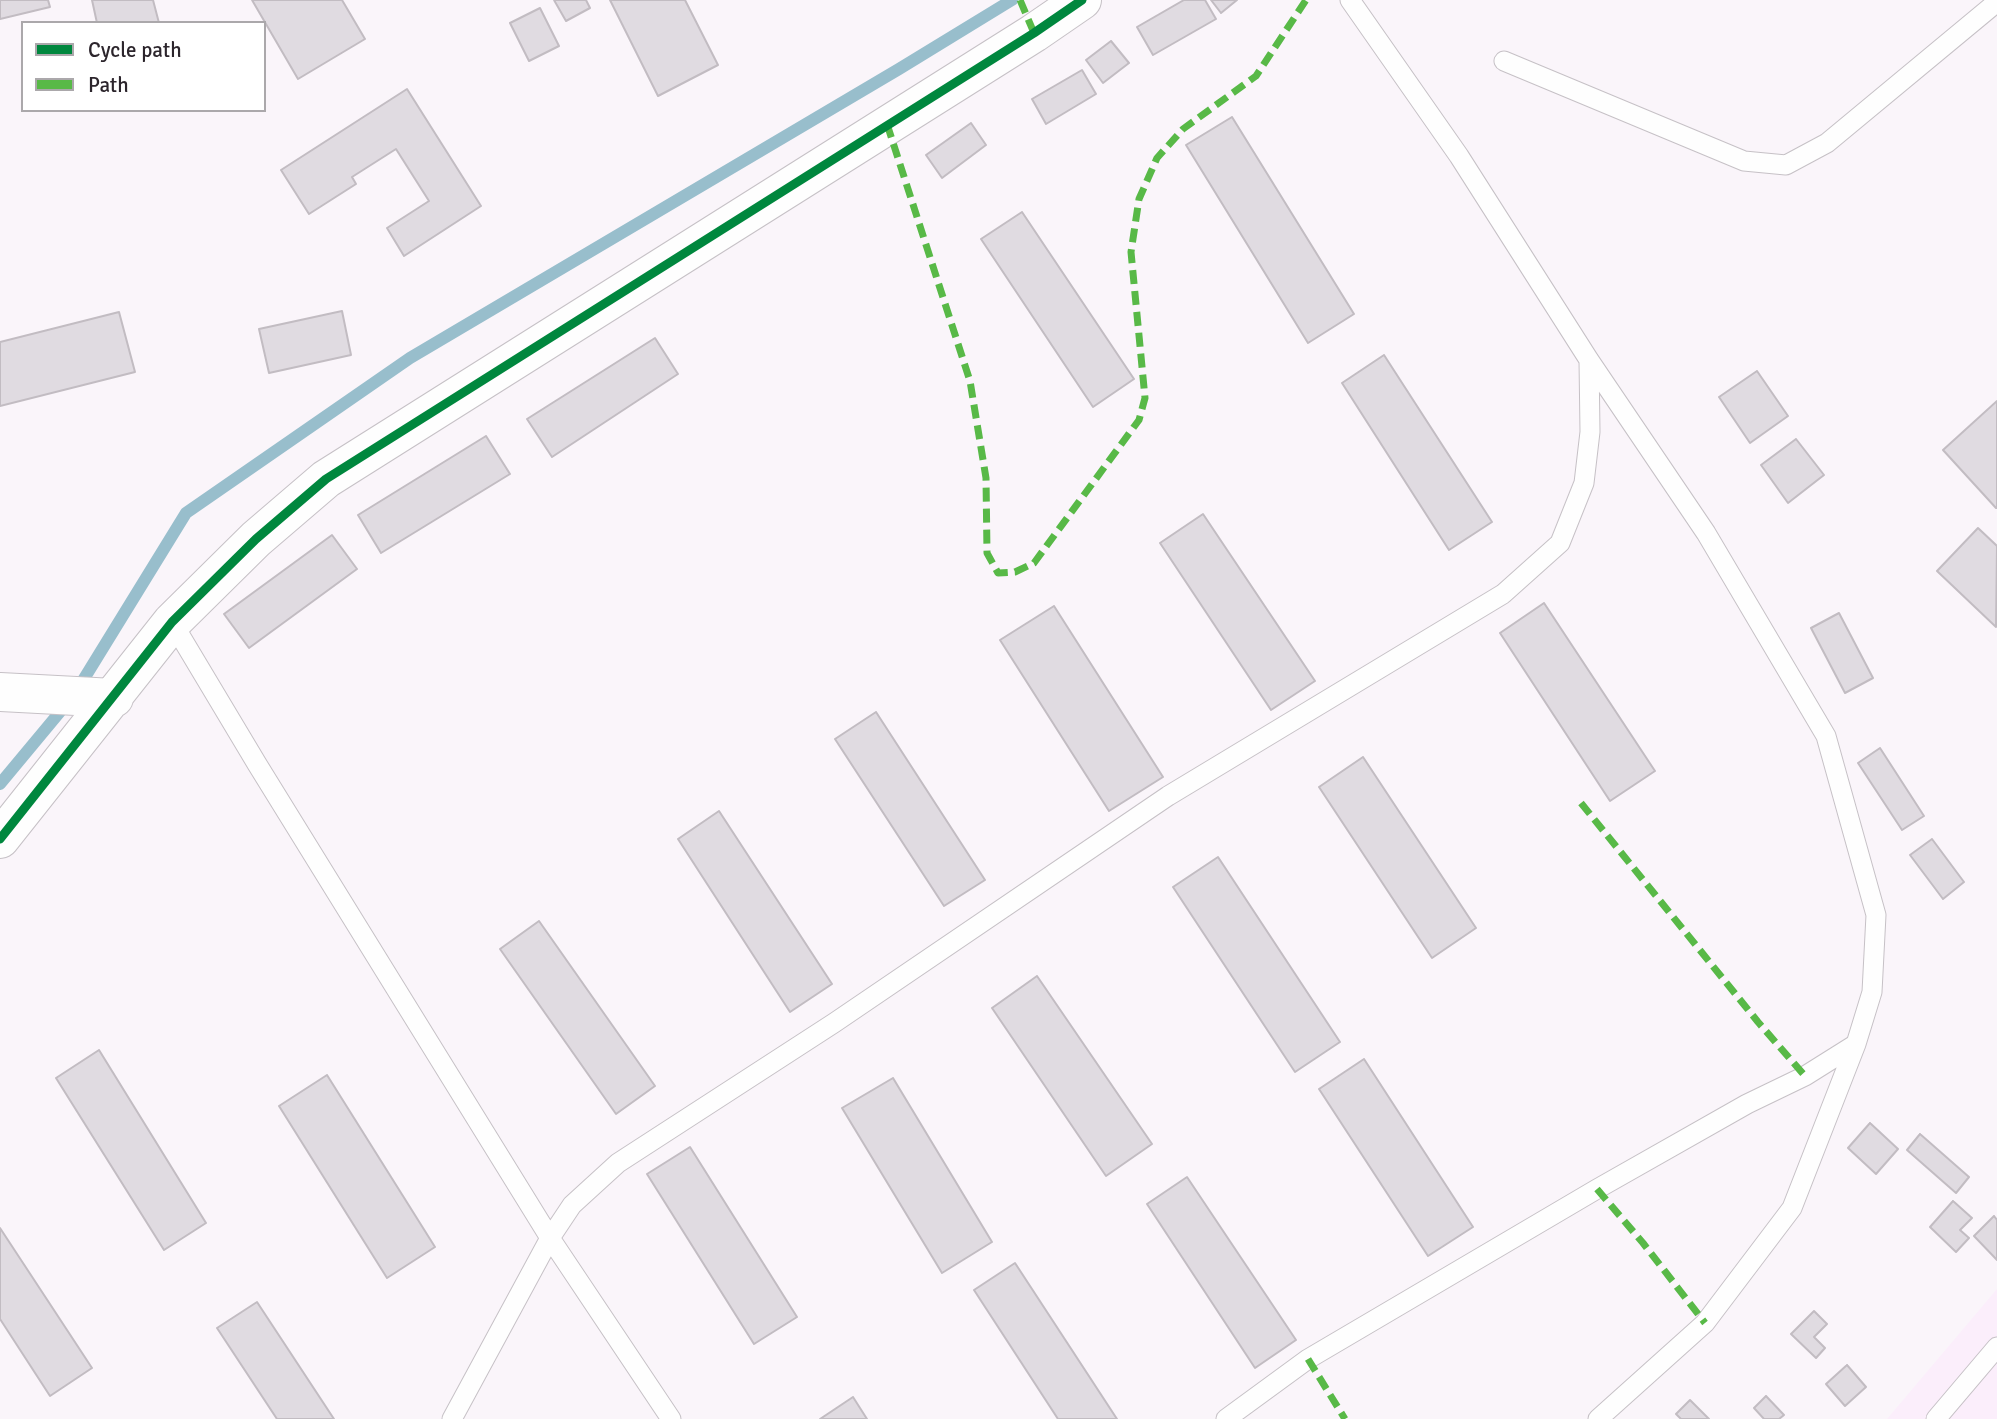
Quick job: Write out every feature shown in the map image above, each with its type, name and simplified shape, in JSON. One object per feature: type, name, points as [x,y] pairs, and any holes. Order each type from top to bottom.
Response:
[{"type":"street","points":[[0,839],[172,622],[256,539],[326,478],[1023,40],[1082,0]]},
{"type":"street","points":[[0,692],[114,698]]},
{"type":"lane","points":[[1350,0],[1459,156],[1590,360],[1706,533],[1826,736],[1876,915],[1872,992],[1856,1044],[1792,1208],[1705,1324],[1598,1419]]},
{"type":"lane","points":[[1504,61],[1744,161],[1786,165],[1827,144],[1997,2]]},
{"type":"lane","points":[[452,1419],[550,1238],[572,1205],[618,1163],[845,1016],[1168,796],[1503,594],[1560,543],[1584,483],[1590,432],[1590,360]]},
{"type":"lane","points":[[172,622],[264,776],[550,1238],[671,1419]]},
{"type":"lane","points":[[1226,1419],[1308,1359],[1609,1182],[1747,1104],[1805,1076],[1856,1044]]},
{"type":"lane","points":[[1936,1419],[1997,1347]]},
{"type":"shaded area","points":[[1997,1289],[1997,1419],[1887,1419]]},
{"type":"building","points":[[0,0],[48,0],[50,7],[0,19]]},
{"type":"building","points":[[92,0],[153,0],[158,21],[97,21]]},
{"type":"building","points":[[252,0],[342,0],[365,39],[298,79]]},
{"type":"building","points":[[554,0],[586,0],[590,8],[566,21]]},
{"type":"building","points":[[610,0],[685,0],[718,65],[658,96]]},
{"type":"building","points":[[1184,0],[1205,0],[1216,19],[1153,55],[1137,27]]},
{"type":"building","points":[[1211,0],[1237,0],[1221,13]]},
{"type":"building","points":[[540,8],[559,46],[529,61],[510,23]]},
{"type":"building","points":[[1111,41],[1129,63],[1103,83],[1086,60]]},
{"type":"building","points":[[1082,70],[1096,94],[1046,124],[1032,99]]},
{"type":"building","points":[[407,89],[481,206],[404,256],[387,228],[429,201],[396,149],[352,177],[356,184],[309,214],[281,170]]},
{"type":"building","points":[[1232,117],[1354,314],[1308,343],[1186,145]]},
{"type":"building","points":[[971,123],[986,145],[942,178],[926,155]]},
{"type":"building","points":[[1022,212],[1134,379],[1093,407],[981,239]]},
{"type":"building","points":[[342,311],[351,355],[269,373],[259,329]]},
{"type":"building","points":[[119,312],[135,372],[0,406],[0,342]]},
{"type":"building","points":[[655,338],[678,374],[552,457],[527,419]]},
{"type":"building","points":[[1384,355],[1492,522],[1449,550],[1342,383]]},
{"type":"building","points":[[1757,371],[1788,416],[1750,443],[1719,397]]},
{"type":"building","points":[[1997,401],[1997,508],[1996,508],[1943,450]]},
{"type":"building","points":[[486,436],[510,474],[381,553],[358,515]]},
{"type":"building","points":[[1796,439],[1824,475],[1788,503],[1761,465]]},
{"type":"building","points":[[1203,514],[1315,681],[1271,710],[1160,543]]},
{"type":"building","points":[[1978,528],[1997,546],[1996,627],[1937,571]]},
{"type":"building","points":[[332,535],[357,569],[249,648],[224,614]]},
{"type":"building","points":[[1544,603],[1655,771],[1610,801],[1500,633]]},
{"type":"building","points":[[1054,606],[1163,777],[1109,811],[1000,640]]},
{"type":"building","points":[[1839,613],[1873,678],[1845,693],[1811,628]]},
{"type":"building","points":[[876,712],[985,880],[944,906],[835,739]]},
{"type":"building","points":[[1880,748],[1924,816],[1902,830],[1858,763]]},
{"type":"building","points":[[1363,757],[1476,928],[1432,958],[1319,787]]},
{"type":"building","points":[[719,811],[832,984],[790,1012],[678,839]]},
{"type":"building","points":[[1932,839],[1964,882],[1943,899],[1910,855]]},
{"type":"building","points":[[1218,857],[1340,1042],[1295,1072],[1173,887]]},
{"type":"building","points":[[539,921],[655,1086],[616,1114],[500,949]]},
{"type":"building","points":[[1037,976],[1152,1144],[1106,1176],[992,1008]]},
{"type":"building","points":[[99,1050],[206,1223],[164,1250],[56,1078]]},
{"type":"building","points":[[1364,1059],[1473,1227],[1428,1256],[1319,1089]]},
{"type":"building","points":[[327,1075],[435,1247],[387,1278],[279,1106]]},
{"type":"building","points":[[893,1078],[992,1242],[942,1273],[842,1108]]},
{"type":"building","points":[[1870,1123],[1898,1149],[1876,1174],[1848,1148]]},
{"type":"building","points":[[1920,1134],[1969,1177],[1956,1193],[1907,1150]]},
{"type":"building","points":[[690,1147],[797,1317],[754,1344],[647,1174]]},
{"type":"building","points":[[1187,1177],[1296,1340],[1255,1368],[1147,1204]]},
{"type":"building","points":[[1953,1201],[1972,1218],[1960,1230],[1969,1238],[1956,1252],[1930,1227]]},
{"type":"building","points":[[1994,1216],[1997,1220],[1997,1260],[1974,1236]]},
{"type":"building","points":[[0,1228],[92,1368],[50,1396],[0,1319]]},
{"type":"building","points":[[1015,1263],[1117,1419],[1058,1419],[974,1290]]},
{"type":"building","points":[[257,1302],[334,1419],[277,1419],[217,1328]]},
{"type":"building","points":[[1814,1311],[1827,1324],[1814,1337],[1825,1348],[1816,1358],[1791,1334]]},
{"type":"building","points":[[1847,1365],[1866,1387],[1845,1406],[1826,1384]]},
{"type":"building","points":[[1766,1396],[1784,1415],[1779,1419],[1764,1419],[1754,1408]]},
{"type":"building","points":[[853,1397],[867,1419],[820,1419]]},
{"type":"building","points":[[1690,1400],[1709,1419],[1681,1419],[1676,1414]]},
{"type":"waterway","points":[[0,784],[74,695],[186,513],[410,358],[1012,0]]},
{"type":"marked path","points":[[1020,0],[1034,33]]},
{"type":"marked path","points":[[887,124],[970,381],[986,478],[987,553],[998,573],[1015,572],[1034,563],[1139,420],[1145,398],[1131,252],[1139,199],[1157,158],[1183,129],[1256,76],[1306,0]]},
{"type":"marked path","points":[[1581,803],[1805,1076]]},
{"type":"marked path","points":[[1597,1189],[1705,1323]]},
{"type":"marked path","points":[[1308,1359],[1345,1419]]},
{"type":"cycle path","points":[[0,839],[172,622],[256,539],[326,479],[1034,33],[1082,0]]}]
